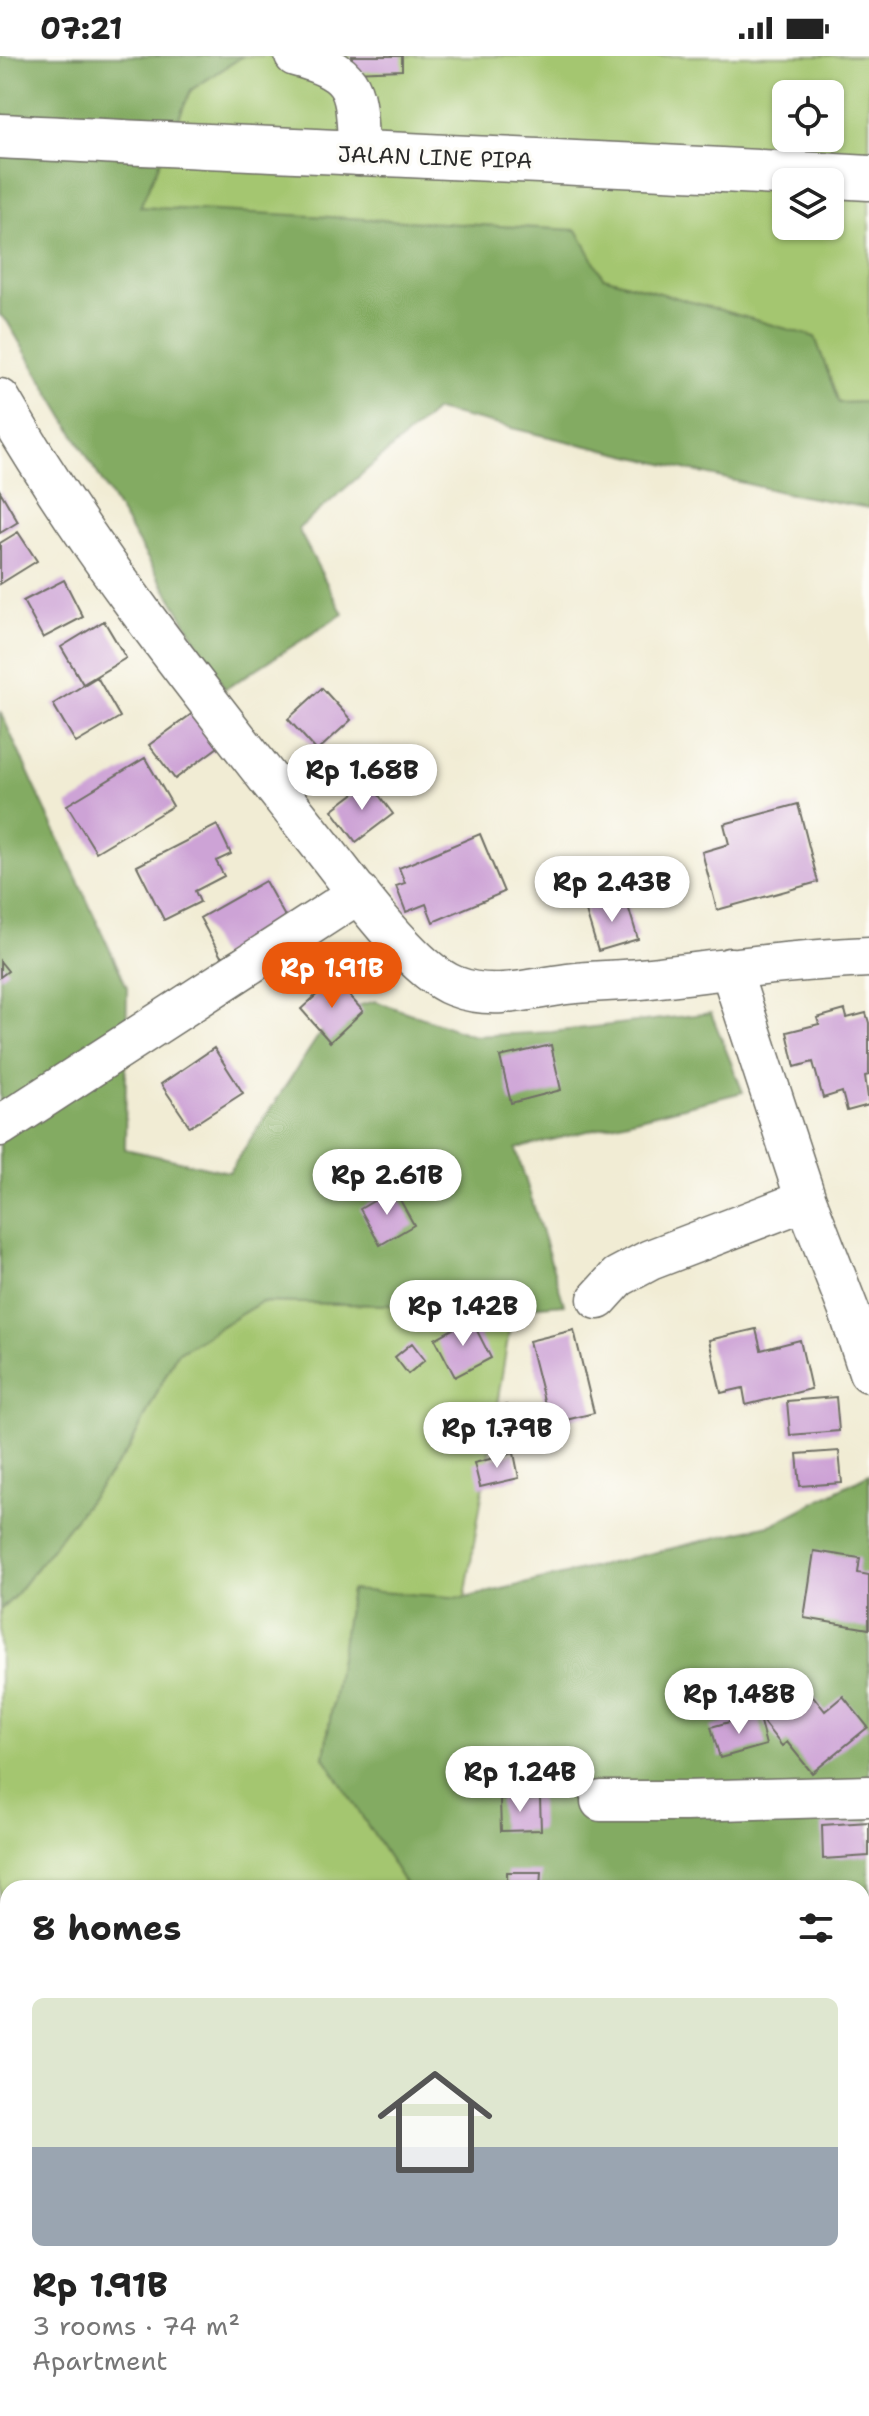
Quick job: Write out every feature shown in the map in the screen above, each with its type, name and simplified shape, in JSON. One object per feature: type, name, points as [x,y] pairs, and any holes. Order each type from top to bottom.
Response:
[{"type":"main road","name":"JALAN LINE PIPA","points":[[0,136],[359,155],[657,165],[869,178]]},
{"type":"street","points":[[295,56],[335,71],[348,83],[354,93],[359,155]]},
{"type":"street","points":[[0,399],[94,549],[237,739],[359,893],[415,958],[434,975],[454,986],[495,994],[566,984],[869,957]]},
{"type":"street","points":[[0,1126],[359,893]]},
{"type":"street","points":[[730,968],[806,1200],[869,1372]]},
{"type":"street","points":[[598,1299],[618,1277],[650,1260],[806,1200]]},
{"type":"street","points":[[601,1801],[869,1796]]},
{"type":"green space","points":[[0,56],[243,56],[191,90],[140,207],[577,230],[603,277],[815,337],[839,403],[869,402],[869,508],[786,493],[436,410],[298,529],[343,614],[225,689],[7,321],[0,315]]},
{"type":"green space","points":[[243,56],[869,56],[869,402],[839,403],[815,337],[603,277],[139,207],[191,90]]},
{"type":"green space","points":[[0,711],[127,987],[125,1149],[229,1172],[334,1012],[375,1001],[474,1036],[552,1032],[711,1013],[743,1092],[516,1149],[564,1304],[513,1308],[261,1302],[176,1354],[129,1449],[12,1599],[0,1610]]},
{"type":"green space","points":[[261,1302],[513,1308],[465,1598],[351,1591],[324,1757],[403,1880],[0,1880],[0,1610],[12,1599],[129,1449],[176,1354]]},
{"type":"green space","points":[[869,1474],[869,1880],[403,1880],[324,1757],[351,1590],[465,1598],[773,1524]]},
{"type":"building","points":[[352,56],[402,56],[402,70],[352,72]]},
{"type":"building","points":[[0,491],[18,522],[0,533]]},
{"type":"building","points":[[18,532],[37,561],[0,584],[0,543]]},
{"type":"building","points":[[64,580],[83,617],[43,638],[23,601]]},
{"type":"building","points":[[104,621],[126,658],[83,684],[61,647]]},
{"type":"building","points":[[97,677],[120,717],[76,743],[53,704]]},
{"type":"building","points":[[322,688],[351,720],[317,751],[288,719]]},
{"type":"building","points":[[193,713],[218,747],[175,779],[149,745]]},
{"type":"building","points":[[145,758],[173,806],[96,852],[67,805]]},
{"type":"building","points":[[369,782],[393,814],[356,842],[332,810]]},
{"type":"building","points":[[798,804],[818,882],[717,910],[702,852],[729,844],[724,824]]},
{"type":"building","points":[[217,825],[231,854],[216,861],[224,876],[195,891],[200,902],[164,920],[137,866]]},
{"type":"building","points":[[480,834],[504,892],[433,922],[426,904],[406,912],[396,886],[405,883],[399,868]]},
{"type":"building","points":[[265,881],[287,920],[221,957],[200,918]]},
{"type":"building","points":[[625,896],[638,939],[598,951],[585,908]]},
{"type":"building","points":[[0,961],[8,971],[0,977]]},
{"type":"building","points":[[334,979],[363,1011],[330,1042],[301,1009]]},
{"type":"building","points":[[845,1010],[847,1018],[866,1013],[869,1023],[869,1075],[865,1076],[869,1105],[847,1111],[842,1092],[823,1098],[813,1062],[795,1067],[787,1032],[819,1024],[817,1018]]},
{"type":"building","points":[[551,1045],[561,1090],[511,1103],[500,1057]]},
{"type":"building","points":[[214,1048],[243,1093],[190,1127],[161,1084]]},
{"type":"building","points":[[394,1189],[414,1225],[380,1245],[360,1209]]},
{"type":"building","points":[[471,1319],[491,1358],[455,1377],[435,1339]]},
{"type":"building","points":[[756,1329],[761,1350],[800,1340],[811,1389],[746,1405],[743,1388],[721,1393],[709,1340]]},
{"type":"building","points":[[574,1330],[594,1413],[550,1424],[529,1341]]},
{"type":"building","points":[[412,1343],[425,1360],[408,1374],[395,1357]]},
{"type":"building","points":[[836,1397],[839,1431],[790,1435],[787,1401]]},
{"type":"building","points":[[507,1405],[516,1439],[484,1448],[475,1414]]},
{"type":"building","points":[[839,1451],[842,1483],[800,1486],[797,1454]]},
{"type":"building","points":[[514,1453],[519,1478],[480,1487],[474,1463]]},
{"type":"building","points":[[814,1551],[860,1558],[858,1573],[869,1575],[869,1629],[804,1618]]},
{"type":"building","points":[[802,1682],[825,1711],[843,1696],[868,1727],[812,1773],[787,1742],[782,1746],[759,1717]]},
{"type":"building","points":[[758,1714],[766,1745],[720,1758],[711,1727]]},
{"type":"building","points":[[540,1798],[541,1830],[501,1831],[500,1799]]},
{"type":"building","points":[[869,1822],[869,1856],[823,1859],[822,1825]]},
{"type":"building","points":[[507,1872],[541,1872],[540,1880],[507,1880]]}]
